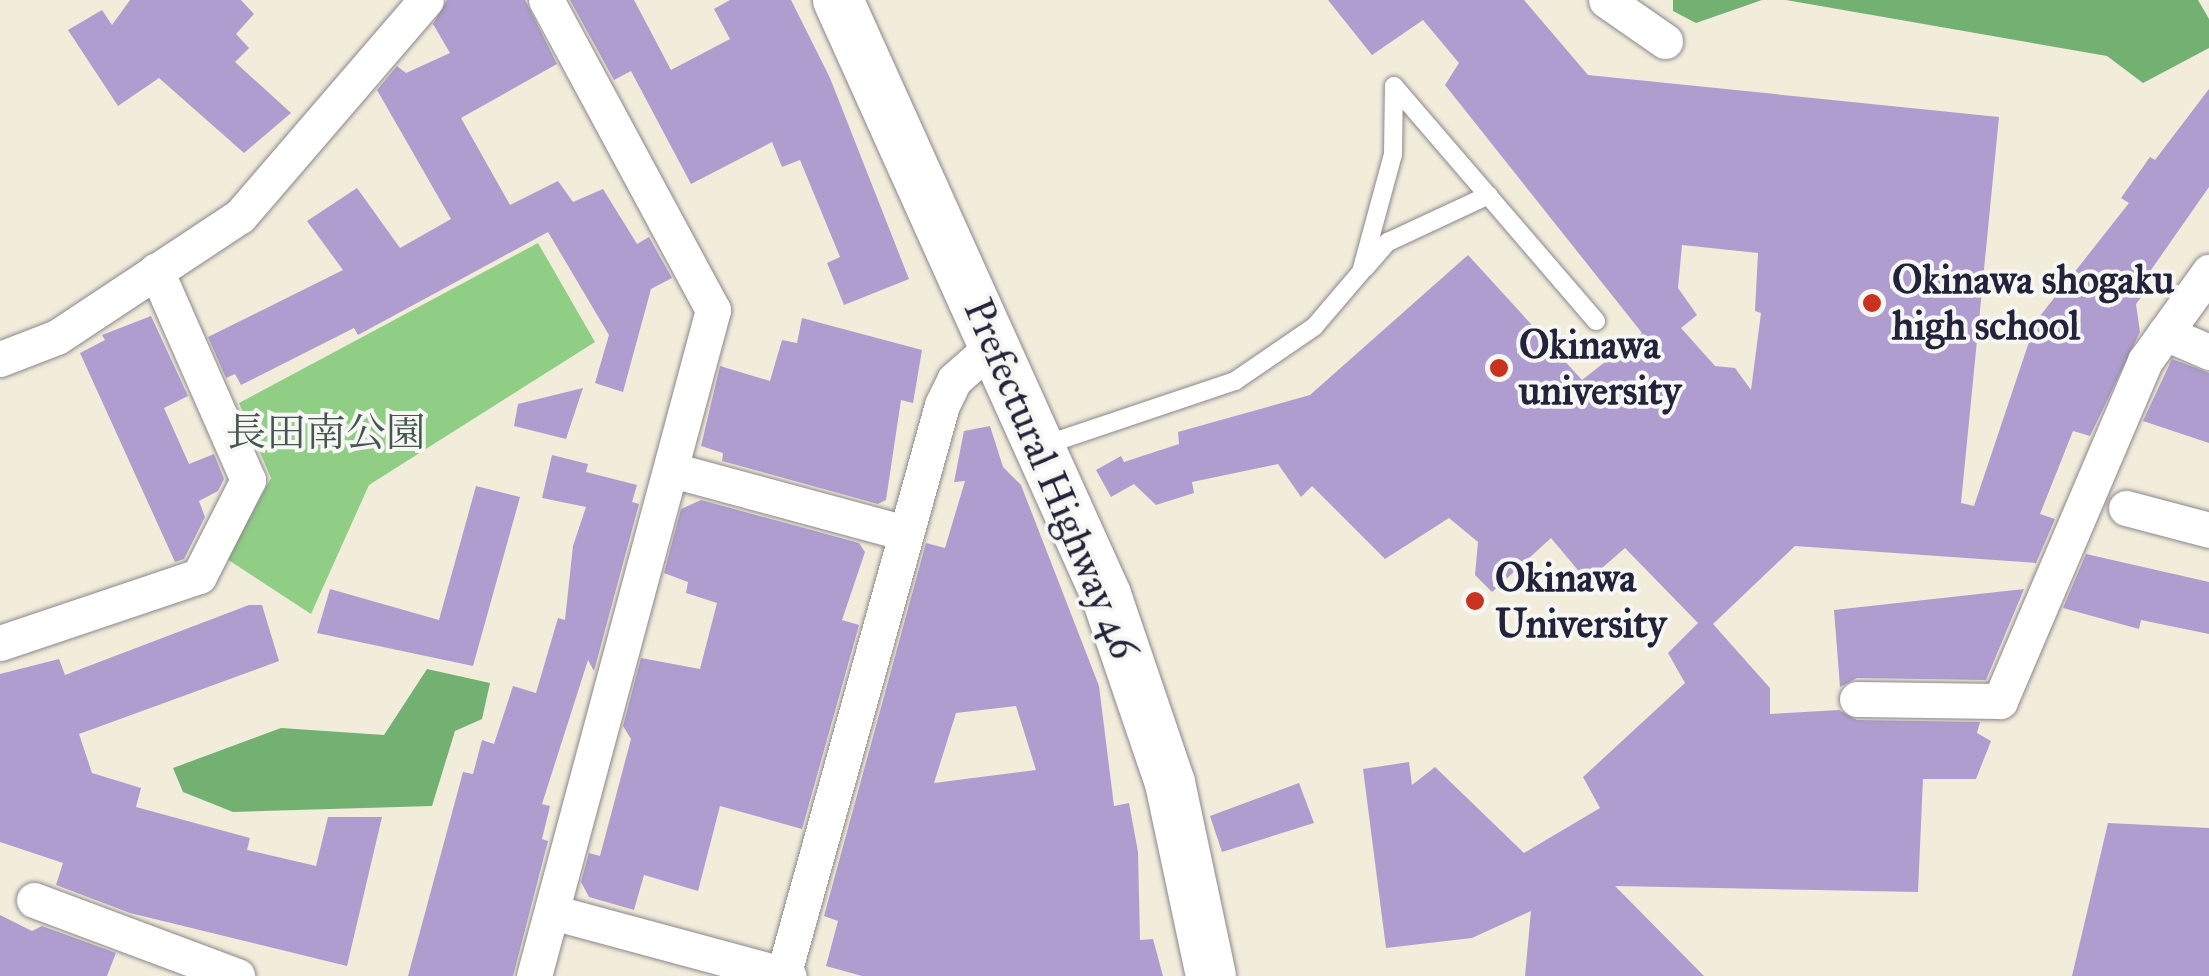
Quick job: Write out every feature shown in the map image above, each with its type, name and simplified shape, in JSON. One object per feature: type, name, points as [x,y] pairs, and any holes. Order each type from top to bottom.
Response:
[{"type":"main road","name":"Prefectural Highway 46","points":[[838,0],[1106,595],[1170,782],[1211,976]]},
{"type":"street","points":[[0,360],[57,337],[240,216],[426,0]]},
{"type":"street","points":[[534,976],[713,310],[546,0]]},
{"type":"street","points":[[1606,0],[1665,40]]},
{"type":"street","points":[[0,643],[199,576],[248,480],[156,270]]},
{"type":"street","points":[[1857,699],[2000,701],[2145,360],[2209,272]]},
{"type":"street","points":[[2165,332],[2209,352]]},
{"type":"street","points":[[552,912],[785,976],[942,404],[954,380],[995,344]]},
{"type":"street","points":[[672,470],[906,533]]},
{"type":"street","points":[[2126,508],[2209,530]]},
{"type":"street","points":[[34,900],[237,976]]},
{"type":"lane","points":[[1361,272],[1393,154],[1394,86],[1596,321]]},
{"type":"lane","points":[[1042,446],[1249,374],[1314,327],[1388,242],[1489,195]]},
{"type":"green space","points":[[1673,0],[1762,0],[1696,23],[1673,11]]},
{"type":"green space","points":[[1786,0],[2198,0],[2209,19],[2209,48],[2143,83],[2107,56]]},
{"type":"green space","name":"長田南公園","points":[[538,243],[595,342],[369,485],[311,614],[227,559],[271,478],[239,403]]},
{"type":"green space","points":[[427,669],[490,683],[482,719],[455,731],[432,806],[233,812],[183,792],[173,768],[281,728],[384,735]]},
{"type":"building","points":[[130,0],[241,0],[254,14],[236,34],[249,48],[235,62],[291,113],[244,153],[159,78],[118,106],[68,30],[102,10],[112,25]]},
{"type":"building","points":[[447,0],[525,0],[557,64],[461,118],[510,205],[558,181],[573,202],[603,189],[637,244],[649,237],[672,278],[651,289],[623,392],[595,383],[609,335],[548,232],[358,335],[354,328],[241,385],[235,374],[226,378],[208,337],[343,270],[307,221],[357,188],[400,248],[451,219],[377,90],[397,66],[406,73],[450,53],[433,24]]},
{"type":"building","points":[[570,0],[634,0],[671,70],[730,39],[714,9],[730,0],[791,0],[830,78],[909,279],[844,305],[827,263],[840,257],[800,160],[782,167],[772,142],[691,184],[631,71],[614,80]]},
{"type":"building","points":[[1328,0],[1524,0],[1588,75],[1999,117],[1961,503],[1974,506],[2036,321],[2129,203],[2121,198],[2150,157],[2155,160],[2209,89],[2209,187],[2144,280],[2150,286],[2136,304],[2140,332],[2090,436],[2073,431],[2040,514],[2055,519],[2036,563],[1795,546],[1713,624],[1770,688],[1770,714],[1839,710],[1857,720],[1980,722],[1977,733],[1991,741],[1976,779],[1923,779],[1918,892],[1615,886],[1704,976],[1525,976],[1531,911],[1472,938],[1386,948],[1363,769],[1409,762],[1412,785],[1435,767],[1524,853],[1600,808],[1583,777],[1685,683],[1668,653],[1698,623],[1625,548],[1587,581],[1551,538],[1492,592],[1475,575],[1478,542],[1449,518],[1385,559],[1312,486],[1301,497],[1278,464],[1192,482],[1194,493],[1156,505],[1134,484],[1111,497],[1096,470],[1121,456],[1124,462],[1179,444],[1178,432],[1310,395],[1468,255],[1582,380],[1642,333],[1445,85],[1459,63],[1423,20],[1372,55]],"holes":[[[1682,245],[1758,253],[1755,311],[1761,313],[1751,390],[1735,368],[1715,366],[1681,328],[1697,315],[1678,288]]]},
{"type":"building","points":[[151,316],[188,396],[164,408],[189,464],[214,454],[224,479],[218,491],[199,501],[205,517],[184,559],[175,562],[80,353],[105,340],[102,335]]},
{"type":"building","points":[[802,318],[922,350],[913,403],[901,400],[886,500],[878,504],[722,461],[723,453],[701,446],[720,366],[770,381],[782,340],[797,343]]},
{"type":"building","points":[[2172,359],[2209,373],[2209,443],[2143,421]]},
{"type":"building","points":[[583,388],[566,439],[514,426],[518,404]]},
{"type":"building","points":[[990,426],[1003,467],[1021,485],[1099,686],[1114,806],[1129,803],[1138,852],[1140,940],[1153,939],[1163,976],[862,976],[826,966],[838,921],[824,916],[926,543],[945,548],[965,481],[954,482],[964,431]],"holes":[[[1016,706],[1036,770],[934,783],[956,713]]]},
{"type":"building","points":[[552,455],[588,464],[586,472],[637,485],[632,502],[639,504],[594,671],[588,660],[542,804],[550,806],[542,839],[548,841],[513,976],[408,976],[463,772],[473,774],[482,740],[494,744],[513,686],[536,693],[558,618],[565,620],[573,546],[586,507],[542,498]]},
{"type":"building","points":[[476,486],[520,497],[473,666],[317,633],[330,589],[439,620]]},
{"type":"building","points":[[701,500],[859,543],[865,552],[842,620],[859,625],[802,829],[720,806],[698,891],[644,875],[634,910],[589,897],[581,882],[589,853],[600,856],[631,739],[623,726],[641,658],[700,669],[717,603],[686,593],[688,582],[664,573],[681,509]]},
{"type":"building","points":[[2086,554],[2209,582],[2209,634],[2141,620],[2139,629],[2063,608]]},
{"type":"building","points":[[2024,589],[1986,680],[1857,678],[1840,687],[1834,610]]},
{"type":"building","points":[[249,605],[262,605],[279,661],[79,734],[92,773],[141,788],[136,807],[250,838],[247,850],[316,866],[328,817],[382,817],[347,966],[130,913],[56,885],[63,863],[0,842],[0,674],[59,659],[65,675]]},
{"type":"building","points":[[1299,783],[1314,823],[1222,852],[1210,816]]},
{"type":"building","points":[[2108,823],[2209,828],[2209,976],[2072,976]]},
{"type":"building","points":[[0,915],[32,931],[42,926],[116,953],[107,976],[0,976]]},
{"type":"place","name":"Okinawa shogaku high school","points":[[1872,303]]},
{"type":"place","name":"Okinawa university","points":[[1499,368]]},
{"type":"place","name":"Okinawa University","points":[[1475,601]]}]
